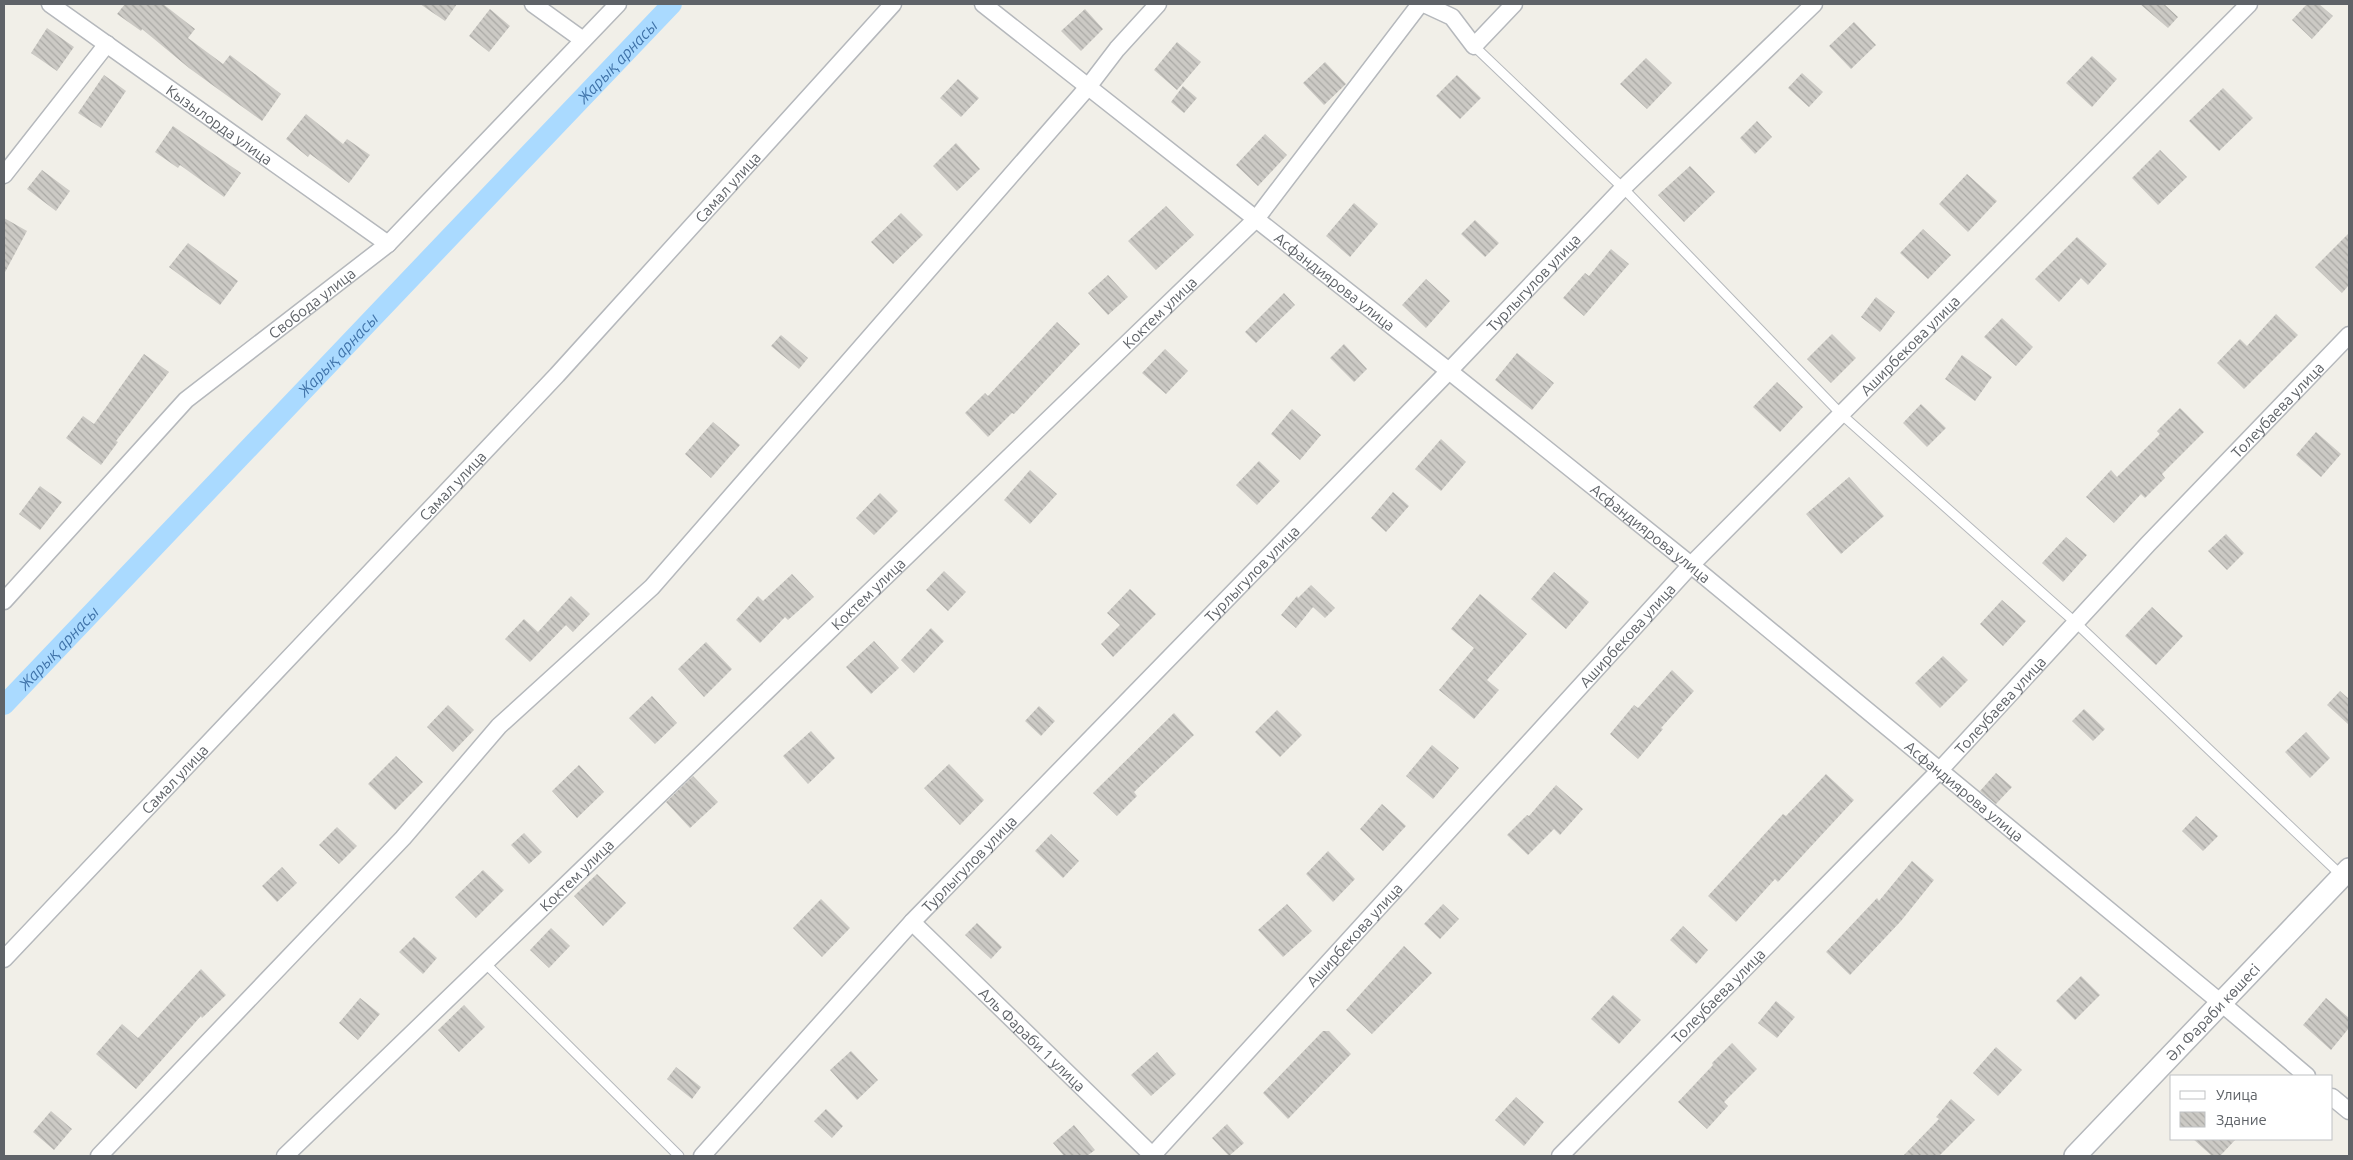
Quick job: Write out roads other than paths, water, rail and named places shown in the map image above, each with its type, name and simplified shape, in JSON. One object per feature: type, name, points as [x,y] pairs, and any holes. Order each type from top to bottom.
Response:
[{"type":"street","name":"Кызылорда улица","points":[[50,4],[388,244]]},
{"type":"street","points":[[534,4],[583,40]]},
{"type":"street","name":"Свобода улица","points":[[4,601],[186,400],[388,244],[618,4]]},
{"type":"street","name":"Самал улица","points":[[4,959],[557,374],[893,4]]},
{"type":"street","name":"Асфандиярова улица","points":[[983,4],[1449,371],[1691,565],[2306,1075]]},
{"type":"street","points":[[98,1156],[403,838],[499,726],[652,587],[1088,86],[1116,49],[1158,4]]},
{"type":"street","name":"Коктем улица","points":[[285,1156],[1256,219],[1420,4]]},
{"type":"street","points":[[1424,4],[1452,17],[1474,46],[1514,4]]},
{"type":"street","name":"Турлыгулов улица","points":[[702,1156],[912,922],[1449,371],[1623,188],[1814,4]]},
{"type":"street","name":"Аширбекова улица","points":[[1152,1156],[1691,565],[2249,4]]},
{"type":"street","points":[[4,175],[107,44]]},
{"type":"street","name":"Толеубаева улица","points":[[1560,1156],[1939,771],[2076,623],[2349,335]]},
{"type":"street","name":"Әл Фараби көшесі","points":[[2075,1156],[2220,1002],[2346,873]]},
{"type":"street","name":"Аль Фараби 1 улица","points":[[912,922],[1152,1156]]},
{"type":"street","points":[[2333,1098],[2349,1111]]},
{"type":"lane","points":[[1474,46],[1623,188],[1841,414],[2076,623],[2346,873]]},
{"type":"lane","points":[[485,963],[678,1156]]},
{"type":"waterway","name":"Жарық арнасы","points":[[4,705],[672,4]]}]
